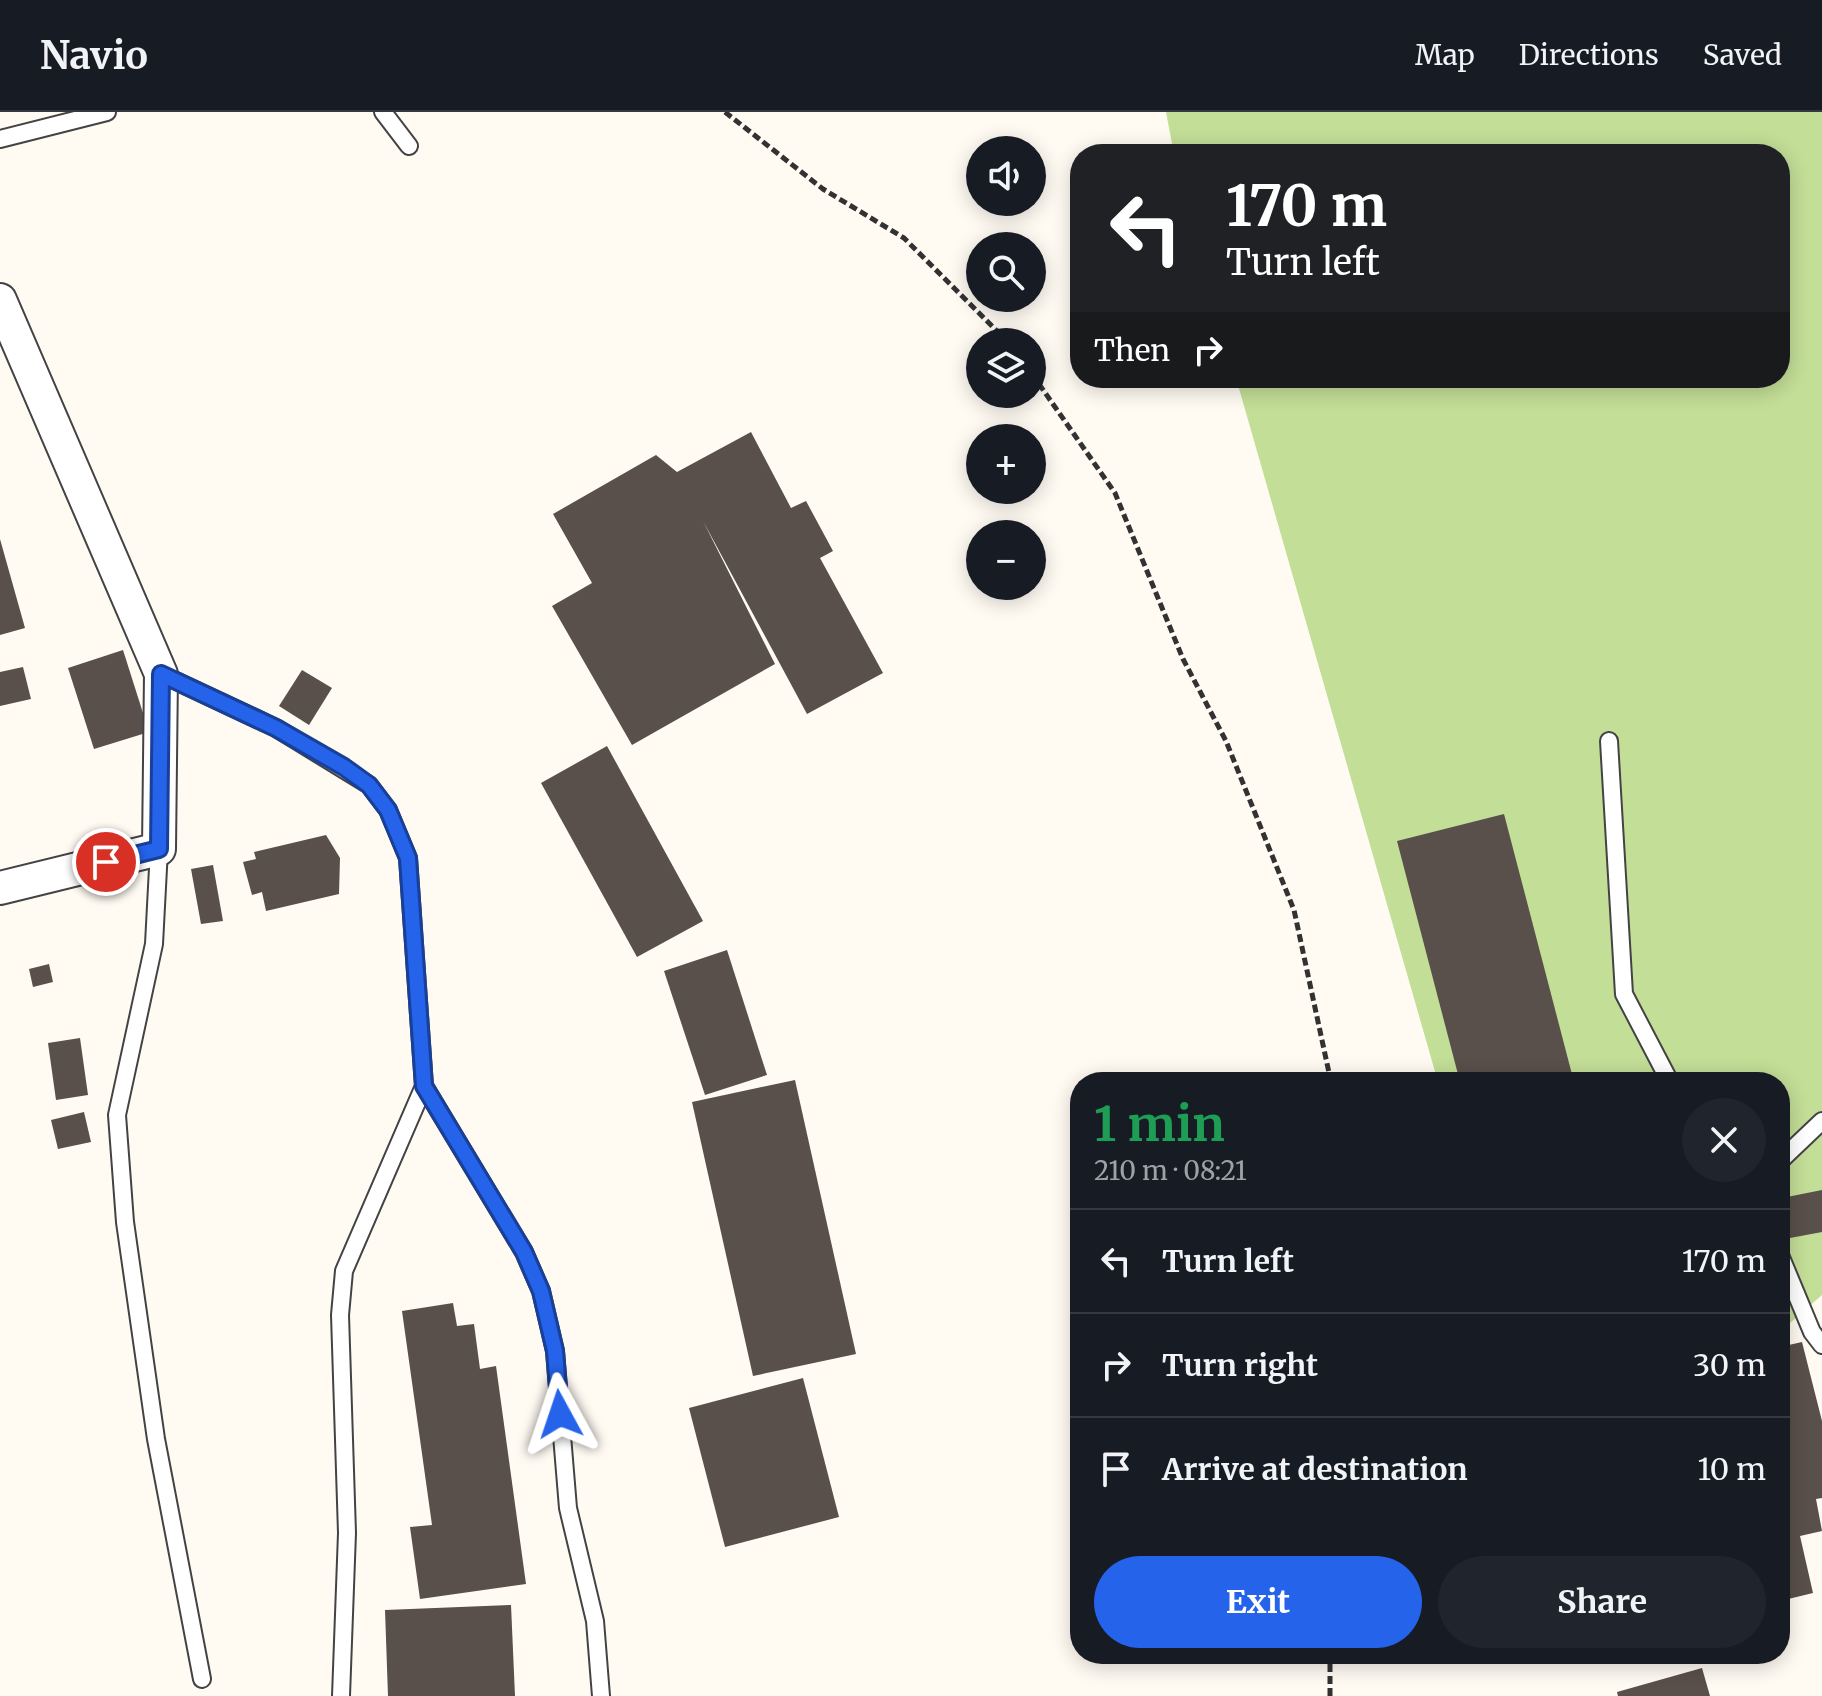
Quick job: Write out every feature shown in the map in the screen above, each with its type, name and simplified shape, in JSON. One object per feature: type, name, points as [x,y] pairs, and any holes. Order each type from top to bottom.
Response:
[{"type":"street","points":[[0,300],[161,674],[159,849],[0,888]]},
{"type":"lane","points":[[0,139],[107,112]]},
{"type":"lane","points":[[383,112],[409,146]]},
{"type":"lane","points":[[161,674],[276,728],[344,767],[369,785],[388,810],[408,858],[424,1086],[524,1252],[541,1291],[555,1351],[568,1508],[595,1621],[601,1696]]},
{"type":"lane","points":[[1609,741],[1624,994],[1665,1072]]},
{"type":"lane","points":[[159,849],[154,944],[117,1115],[125,1222],[156,1439],[202,1679]]},
{"type":"lane","points":[[341,1696],[347,1533],[340,1315],[344,1271],[424,1086]]},
{"type":"lane","points":[[1790,1151],[1822,1121]]},
{"type":"lane","points":[[1790,1279],[1812,1332],[1822,1345]]},
{"type":"path","points":[[725,112],[823,189],[904,238],[994,328]]},
{"type":"path","points":[[1046,394],[1115,493],[1183,659],[1226,741],[1294,910],[1329,1072]]},
{"type":"path","points":[[1330,1664],[1330,1696]]},
{"type":"green space","points":[[1166,112],[1822,112],[1822,1295],[1790,1323],[1790,1072],[1435,1072],[1239,388],[1790,388],[1790,144],[1172,144]]},
{"type":"building","points":[[751,432],[791,508],[806,501],[833,551],[820,558],[883,673],[807,714],[703,521],[775,664],[632,745],[552,606],[592,583],[553,514],[656,455],[677,472]]},
{"type":"building","points":[[0,539],[25,628],[0,635]]},
{"type":"building","points":[[123,650],[149,732],[94,749],[68,668]]},
{"type":"building","points":[[23,667],[31,699],[0,706],[0,672]]},
{"type":"building","points":[[302,670],[332,688],[309,725],[279,706]]},
{"type":"building","points":[[607,746],[703,921],[637,957],[541,783]]},
{"type":"building","points":[[1504,814],[1571,1072],[1457,1072],[1397,841]]},
{"type":"building","points":[[326,835],[340,858],[339,894],[266,911],[262,892],[252,895],[243,862],[256,859],[254,852]]},
{"type":"building","points":[[213,865],[223,921],[201,924],[191,869]]},
{"type":"building","points":[[727,950],[767,1075],[705,1095],[664,971]]},
{"type":"building","points":[[49,964],[53,982],[33,987],[29,969]]},
{"type":"building","points":[[80,1038],[88,1095],[56,1100],[48,1043]]},
{"type":"building","points":[[795,1080],[856,1354],[753,1376],[692,1102]]},
{"type":"building","points":[[84,1112],[91,1142],[58,1149],[51,1120]]},
{"type":"building","points":[[1822,1190],[1822,1232],[1790,1238],[1790,1196]]},
{"type":"building","points":[[453,1303],[457,1326],[474,1324],[480,1369],[496,1366],[526,1584],[420,1599],[410,1527],[432,1525],[402,1311]]},
{"type":"building","points":[[1802,1342],[1822,1421],[1822,1498],[1816,1499],[1822,1531],[1800,1536],[1813,1593],[1790,1599],[1790,1345]]},
{"type":"building","points":[[803,1378],[839,1517],[725,1547],[689,1408]]},
{"type":"building","points":[[511,1605],[515,1696],[388,1696],[385,1610]]},
{"type":"building","points":[[1702,1668],[1710,1696],[1618,1696],[1617,1692]]},
{"type":"route","points":[[106,862],[159,849],[161,674],[276,728],[369,785],[402,836],[408,858],[424,1086],[524,1252],[541,1291],[555,1351],[560,1414]]}]
